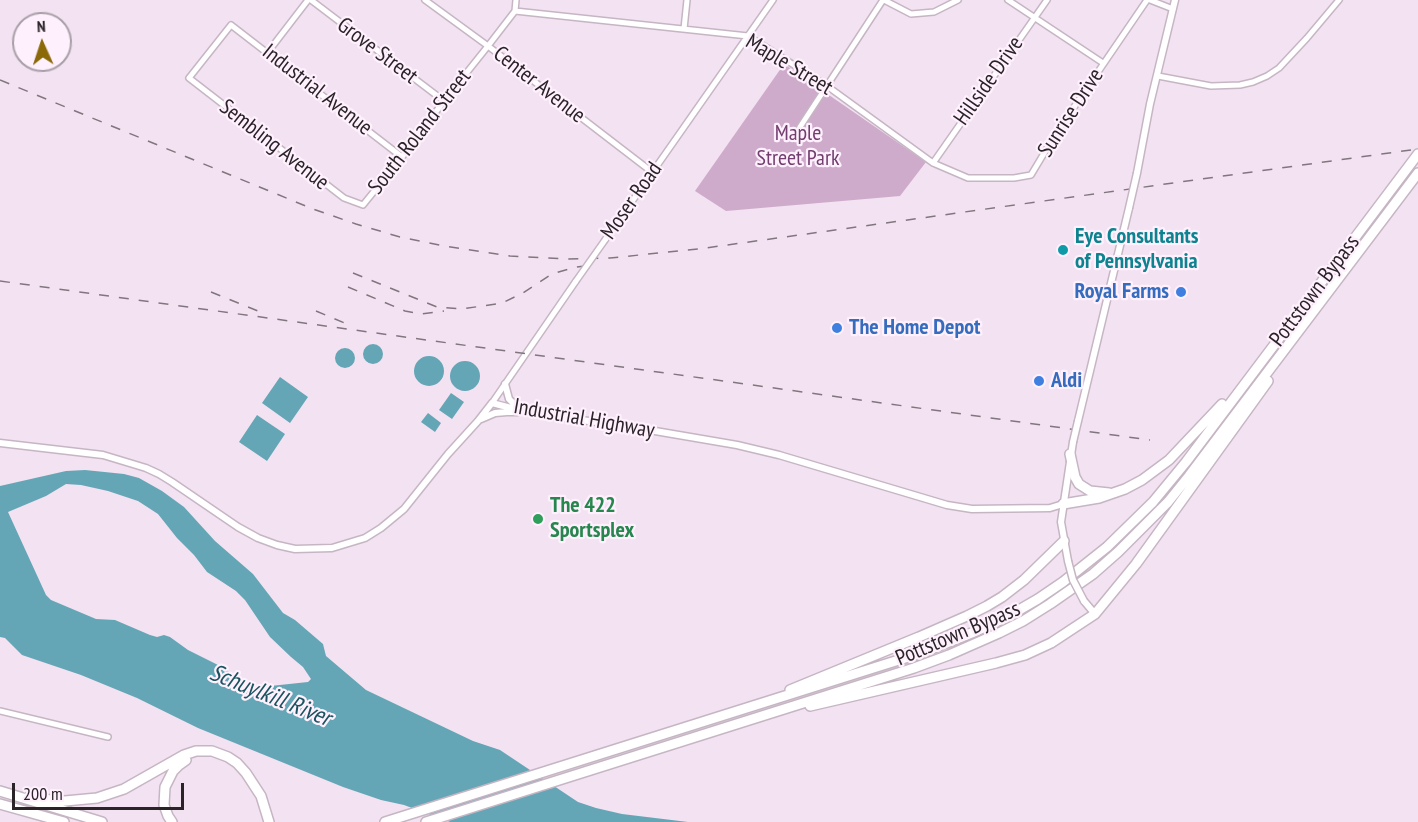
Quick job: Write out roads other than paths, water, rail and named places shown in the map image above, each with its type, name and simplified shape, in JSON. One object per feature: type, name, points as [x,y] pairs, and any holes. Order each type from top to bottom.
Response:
[{"type":"highway","name":"Pottstown Bypass","points":[[386,822],[921,653],[974,632],[1038,599],[1107,547],[1153,502],[1186,462],[1205,429],[1262,360],[1418,154]]},
{"type":"highway","name":"Pottstown Bypass","points":[[426,822],[940,658],[1023,621],[1093,574],[1146,526],[1168,502],[1223,437],[1417,173]]},
{"type":"highway","points":[[1063,504],[1099,498],[1142,480],[1205,429]]},
{"type":"highway","points":[[770,714],[996,663],[1025,655],[1051,643],[1095,615],[1136,564],[1210,463],[1223,437]]},
{"type":"highway","points":[[1070,454],[1075,477],[1082,486],[1090,490],[1115,493]]},
{"type":"highway","points":[[707,721],[774,696],[967,616],[1015,588],[1064,541]]},
{"type":"highway","points":[[27,798],[65,801],[97,798],[124,789],[184,755],[196,751],[212,751],[228,757],[246,773],[261,796],[269,822]]},
{"type":"highway","points":[[172,822],[168,816],[164,799],[169,777],[175,768],[186,760],[208,756],[226,762],[241,776],[257,800],[264,822]]},
{"type":"highway","points":[[0,791],[102,822]]},
{"type":"highway","points":[[0,804],[64,822]]},
{"type":"highway","points":[[43,817],[56,822]]},
{"type":"street","points":[[268,52],[310,0]]},
{"type":"street","name":"Grove Street","points":[[310,0],[444,101]]},
{"type":"street","name":"Center Avenue","points":[[425,0],[652,172]]},
{"type":"street","name":"South Roland Street","points":[[363,205],[488,46],[514,11],[516,0]]},
{"type":"street","points":[[684,29],[687,0]]},
{"type":"street","name":"Moser Road","points":[[492,403],[773,0]]},
{"type":"street","points":[[800,127],[884,0],[911,14],[934,12],[958,0]]},
{"type":"street","points":[[1008,0],[1103,63]]},
{"type":"street","name":"Hillside Drive","points":[[933,163],[1047,0]]},
{"type":"street","points":[[1149,0],[1173,9]]},
{"type":"street","name":"Sunrise Drive","points":[[968,178],[1014,178],[1031,175],[1103,63],[1149,0]]},
{"type":"street","points":[[1095,615],[1084,601],[1073,580],[1061,522],[1063,504],[1070,454],[1176,0]]},
{"type":"street","points":[[1158,76],[1210,86],[1240,85],[1259,80],[1279,68],[1340,0]]},
{"type":"street","name":"Maple Street","points":[[514,11],[748,36],[827,86],[933,163],[968,178]]},
{"type":"street","name":"Industrial Avenue","points":[[189,78],[231,25],[402,157]]},
{"type":"street","name":"Sembling Avenue","points":[[189,78],[344,198],[363,205]]},
{"type":"street","points":[[505,384],[509,399],[534,414]]},
{"type":"street","name":"Industrial Highway","points":[[0,443],[103,455],[124,460],[159,474],[258,538],[295,549],[332,548],[350,544],[381,528],[404,509],[492,403],[534,414],[620,425],[779,454],[950,506],[972,509],[1050,508],[1063,504]]},
{"type":"street","points":[[478,421],[493,414],[507,412],[534,414]]},
{"type":"street","points":[[0,711],[108,737]]},
{"type":"water","points":[[373,344],[380,347],[383,354],[380,361],[373,364],[366,361],[363,354],[366,347]]},
{"type":"water","points":[[345,348],[352,351],[355,358],[352,365],[345,368],[338,365],[335,358],[338,351]]},
{"type":"water","points":[[429,356],[440,360],[444,371],[440,382],[429,386],[418,382],[414,371],[418,360]]},
{"type":"water","points":[[465,361],[476,365],[480,376],[476,387],[465,391],[454,387],[450,376],[454,365]]},
{"type":"water","points":[[280,377],[308,397],[290,423],[262,403]]},
{"type":"water","points":[[451,393],[464,402],[452,419],[439,410]]},
{"type":"water","points":[[428,413],[441,423],[435,432],[421,422]]},
{"type":"water","points":[[257,415],[285,434],[267,461],[239,442]]},
{"type":"water","name":"Schuylkill River","points":[[85,470],[139,478],[184,507],[215,541],[253,574],[283,613],[295,620],[323,644],[326,656],[366,690],[473,741],[500,750],[578,802],[622,814],[688,822],[450,822],[404,805],[343,787],[198,728],[137,698],[81,675],[22,655],[5,638],[0,637],[0,486],[66,471]],"holes":[[[66,484],[81,485],[138,501],[158,514],[207,572],[236,591],[245,600],[270,637],[303,667],[311,679],[308,682],[261,687],[237,677],[188,650],[170,637],[150,635],[115,620],[96,619],[51,600],[46,595],[8,512],[46,496]]]},
{"type":"railway","points":[[0,80],[313,209],[356,224],[400,237],[444,246],[510,256],[566,259],[610,258],[698,249],[1418,149]]},
{"type":"railway","points":[[353,273],[437,307],[462,309],[502,303],[523,293],[552,274],[585,266]]},
{"type":"railway","points":[[0,281],[1150,440]]},
{"type":"railway","points":[[348,287],[405,311],[420,314],[444,311]]},
{"type":"railway","points":[[211,292],[258,311]]},
{"type":"railway","points":[[316,311],[347,324]]},
{"type":"place","name":"Eye Consultants of Pennsylvania","points":[[1063,250]]},
{"type":"place","name":"Royal Farms","points":[[1181,292]]},
{"type":"place","name":"The Home Depot","points":[[837,328]]},
{"type":"place","name":"Aldi","points":[[1039,381]]},
{"type":"place","name":"The 422 Sportsplex","points":[[538,519]]},
{"type":"park label","name":"Maple Street Park","points":[[798,146]]}]
